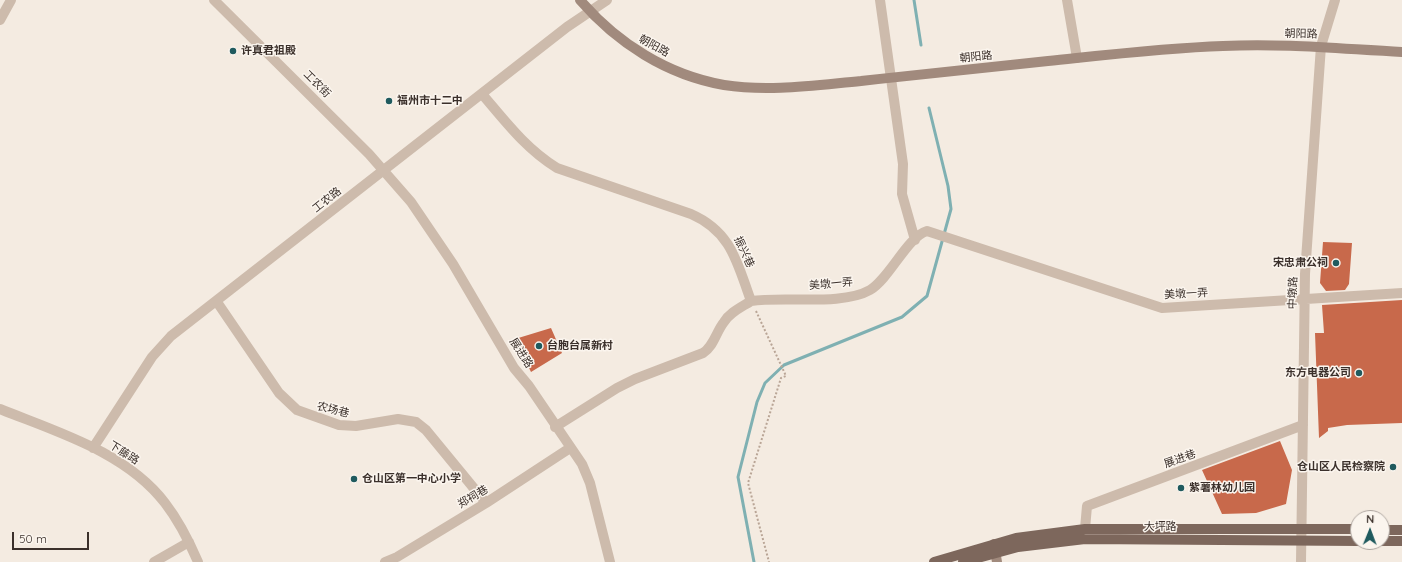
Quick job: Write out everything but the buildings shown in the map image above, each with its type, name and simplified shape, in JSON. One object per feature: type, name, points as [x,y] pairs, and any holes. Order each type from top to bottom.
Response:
[{"type":"main road","name":"朝阳路","points":[[580,0],[622,41],[646,56],[683,74],[711,82],[742,87],[775,88],[891,78],[1077,58],[1223,46],[1321,46],[1402,52]]},
{"type":"main road","points":[[996,553],[1025,536],[1085,529],[1350,529]]},
{"type":"main road","points":[[1390,530],[1402,530]]},
{"type":"main road","name":"大坪路","points":[[964,562],[977,556],[1034,545],[1085,539],[1350,541]]},
{"type":"main road","points":[[1390,541],[1402,541]]},
{"type":"main road","points":[[934,562],[977,556]]},
{"type":"street","points":[[0,20],[11,0]]},
{"type":"street","name":"工农街","points":[[214,0],[276,60],[384,170]]},
{"type":"street","name":"工农路","points":[[93,448],[158,349],[171,336],[217,302],[589,10],[606,0]]},
{"type":"street","points":[[880,0],[903,164],[902,194],[915,240]]},
{"type":"street","points":[[1068,0],[1077,58]]},
{"type":"street","name":"中墩路","points":[[1301,562],[1305,299],[1321,46],[1335,0]]},
{"type":"street","name":"振兴巷","points":[[482,94],[525,144],[557,168],[691,214],[709,224],[720,233],[728,245],[751,301]]},
{"type":"street","name":"展进路","points":[[384,170],[411,202],[453,264],[514,368],[529,386],[555,427],[582,464],[590,483],[610,562]]},
{"type":"street","name":"美墩一弄","points":[[751,301],[784,298],[839,298],[866,292],[876,285],[915,240],[924,232],[934,232],[1162,308],[1402,293]]},
{"type":"street","points":[[555,427],[629,382],[654,370],[703,353],[712,345],[724,321],[734,312],[751,301]]},
{"type":"street","name":"农场巷","points":[[217,302],[279,393],[297,410],[312,417],[346,426],[398,419],[416,422],[426,430],[486,503]]},
{"type":"street","name":"下藤路","points":[[0,409],[93,448],[134,473],[149,485],[172,512],[198,562]]},
{"type":"street","name":"展进巷","points":[[1085,529],[1087,506],[1303,425]]},
{"type":"street","name":"郑祠巷","points":[[385,562],[397,557],[486,503],[570,448]]},
{"type":"street","points":[[154,562],[188,542]]},
{"type":"path","points":[[751,301],[786,376],[781,378],[748,483],[768,562]]},
{"type":"waterway","points":[[914,0],[921,45]]},
{"type":"waterway","points":[[754,562],[738,477],[757,402],[765,383],[784,365],[902,317],[927,296],[951,209],[948,186],[929,108]]},
{"type":"place","name":"许真君祖殿","points":[[233,51]]},
{"type":"place","name":"福州市十二中","points":[[389,101]]},
{"type":"place","name":"宋忠肃公祠","points":[[1336,263]]},
{"type":"place","name":"台胞台属新村","points":[[539,346]]},
{"type":"place","name":"东方电器公司","points":[[1359,373]]},
{"type":"place","name":"仓山区人民检察院","points":[[1393,467]]},
{"type":"place","name":"仓山区第一中心小学","points":[[354,479]]},
{"type":"place","name":"紫薯林幼儿园","points":[[1181,488]]}]
